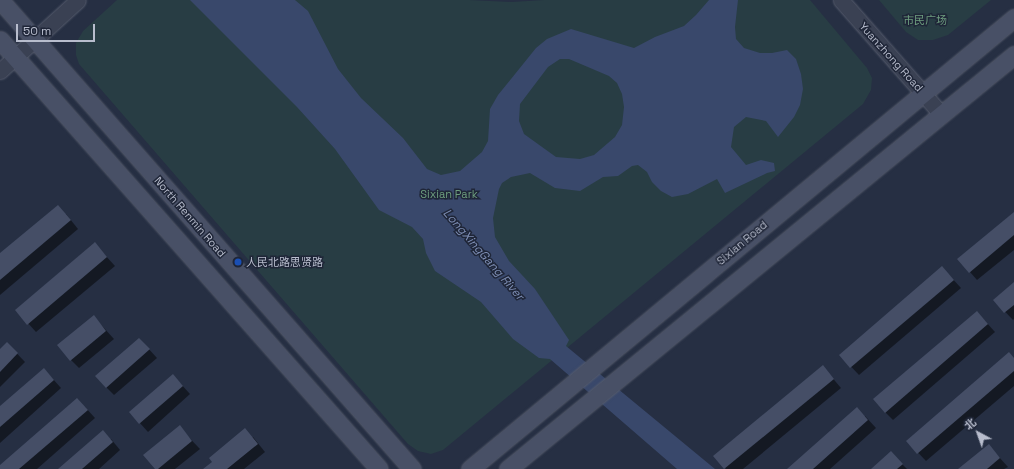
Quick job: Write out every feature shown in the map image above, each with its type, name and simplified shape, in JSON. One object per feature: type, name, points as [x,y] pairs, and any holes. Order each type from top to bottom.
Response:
[{"type":"main road","name":"North Renmin Road","points":[[0,0],[412,469]]},
{"type":"main road","name":"Sixian Road","points":[[470,469],[1014,18]]},
{"type":"main road","points":[[0,40],[379,469]]},
{"type":"main road","points":[[508,469],[1014,55]]},
{"type":"street","points":[[0,71],[78,0]]},
{"type":"street","name":"Yuanzhong Road","points":[[841,0],[941,114]]},
{"type":"green space","name":"Sixian Park","points":[[117,0],[469,0],[512,2],[544,0],[810,0],[867,68],[872,78],[871,90],[863,104],[443,450],[431,454],[418,451],[408,444],[79,64],[76,55],[76,43],[83,31]]},
{"type":"green space","name":"市民广场","points":[[879,0],[991,0],[948,35],[933,40],[918,40],[906,32]]},
{"type":"water","name":"LongXingGang River","points":[[190,0],[295,0],[308,11],[338,69],[361,98],[403,138],[427,169],[441,175],[460,171],[482,152],[488,141],[490,109],[498,95],[536,48],[547,39],[571,29],[634,48],[655,37],[684,26],[709,0],[738,0],[735,27],[736,39],[744,48],[760,53],[772,53],[787,50],[796,59],[801,74],[803,89],[800,105],[794,117],[778,137],[766,121],[746,117],[734,127],[731,147],[746,165],[761,160],[774,163],[775,171],[767,173],[725,193],[717,179],[688,194],[672,197],[661,191],[652,182],[647,172],[638,165],[632,166],[618,176],[603,177],[580,191],[555,188],[530,173],[511,177],[502,183],[499,189],[493,218],[495,237],[509,261],[535,289],[569,340],[566,346],[715,469],[677,469],[550,359],[539,358],[513,339],[481,302],[435,271],[426,253],[423,239],[412,227],[379,210],[335,149],[297,107]],"holes":[[[560,59],[569,59],[609,76],[617,83],[622,94],[624,107],[622,125],[615,137],[594,155],[580,159],[556,157],[524,134],[519,121],[520,104],[548,67]]]},
{"type":"building","points":[[58,205],[71,220],[0,280],[0,253]]},
{"type":"building","points":[[1014,212],[1014,235],[969,273],[957,259]]},
{"type":"building","points":[[95,242],[107,257],[27,325],[15,310]]},
{"type":"building","points":[[942,266],[954,280],[850,368],[839,355]]},
{"type":"building","points":[[1014,282],[1014,305],[1004,313],[993,300]]},
{"type":"building","points":[[977,311],[988,324],[885,413],[873,399]]},
{"type":"building","points":[[94,315],[106,331],[70,361],[57,345]]},
{"type":"building","points":[[139,338],[150,349],[106,388],[95,376]]},
{"type":"building","points":[[7,342],[18,353],[0,372],[0,349]]},
{"type":"building","points":[[1009,352],[1014,358],[1014,371],[917,454],[906,441]]},
{"type":"building","points":[[823,365],[834,379],[724,469],[713,456]]},
{"type":"building","points":[[44,368],[54,380],[0,427],[0,406]]},
{"type":"building","points":[[173,374],[183,386],[139,424],[129,412]]},
{"type":"building","points":[[77,398],[88,410],[19,469],[0,469],[0,465]]},
{"type":"building","points":[[857,407],[868,420],[813,469],[787,469]]},
{"type":"building","points":[[180,425],[192,441],[158,469],[155,469],[143,455]]},
{"type":"building","points":[[245,428],[258,444],[227,469],[203,469],[212,462],[209,458]]},
{"type":"building","points":[[103,430],[113,442],[82,469],[58,469]]},
{"type":"building","points":[[989,444],[1000,458],[987,469],[958,469]]},
{"type":"building","points":[[891,451],[903,464],[897,469],[871,469]]},
{"type":"place","name":"人民北路思贤路","points":[[238,262]]}]
